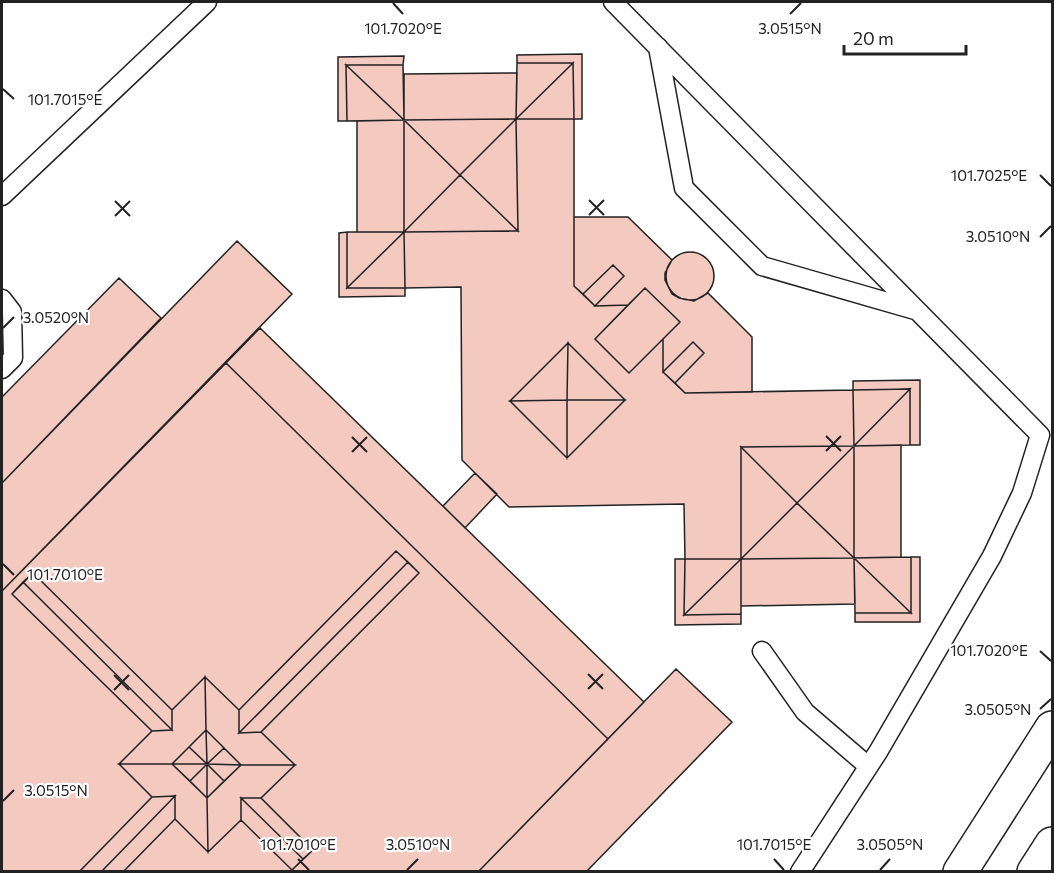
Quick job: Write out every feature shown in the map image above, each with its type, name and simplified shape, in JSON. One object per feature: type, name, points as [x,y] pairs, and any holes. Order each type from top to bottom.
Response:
[{"type":"highway","points":[[960,872],[1053,728]]},
{"type":"highway","points":[[1034,872],[1053,844]]},
{"type":"lane","points":[[2,196],[207,2]]},
{"type":"lane","points":[[613,2],[1040,435],[1022,493],[992,556],[868,766],[800,872]]},
{"type":"lane","points":[[658,47],[684,188],[762,266],[917,310]]},
{"type":"lane","points":[[2,299],[12,312],[13,358],[2,369]]},
{"type":"lane","points":[[762,651],[805,712],[868,766]]},
{"type":"building","points":[[582,54],[582,119],[574,119],[573,63],[517,63],[517,55]]},
{"type":"building","points":[[404,56],[403,65],[346,65],[347,121],[338,121],[338,57]]},
{"type":"building","points":[[517,63],[573,63],[516,119]]},
{"type":"building","points":[[573,63],[574,119],[516,119]]},
{"type":"building","points":[[346,65],[404,120],[347,121]]},
{"type":"building","points":[[346,65],[403,65],[404,120]]},
{"type":"building","points":[[517,73],[516,119],[404,120],[404,74]]},
{"type":"building","points":[[516,119],[574,119],[574,286],[595,306],[628,305],[595,339],[629,373],[663,339],[663,372],[685,393],[853,390],[854,446],[741,447],[741,559],[685,559],[684,504],[509,507],[462,460],[461,287],[405,288],[404,232],[518,231]],"holes":[[[568,343],[625,400],[567,458],[510,401]]]},
{"type":"building","points":[[516,119],[460,175],[404,120]]},
{"type":"building","points":[[516,119],[518,231],[460,175]]},
{"type":"building","points":[[404,120],[460,175],[404,232]]},
{"type":"building","points":[[404,120],[404,232],[357,232],[357,121]]},
{"type":"building","points":[[460,175],[518,231],[404,232]]},
{"type":"building","points":[[574,217],[628,217],[672,260],[665,273],[665,280],[672,294],[694,301],[708,293],[752,337],[752,392],[685,393],[675,383],[704,353],[693,342],[663,372],[663,339],[680,322],[645,288],[628,305],[595,306],[624,276],[613,265],[583,294],[574,286]]},
{"type":"building","points":[[347,232],[404,232],[347,288]]},
{"type":"building","points":[[347,232],[347,288],[405,288],[405,296],[339,297],[339,233]]},
{"type":"building","points":[[404,232],[405,288],[347,288]]},
{"type":"building","points":[[237,241],[292,294],[2,591],[2,483]]},
{"type":"building","points":[[685,252],[695,252],[710,262],[714,276],[713,285],[704,296],[695,300],[685,300],[670,290],[666,281],[666,271],[676,256]]},
{"type":"building","points":[[613,265],[624,276],[595,306],[583,294]]},
{"type":"building","points":[[119,278],[161,318],[2,483],[2,397]]},
{"type":"building","points":[[645,288],[680,322],[629,373],[595,339]]},
{"type":"building","points":[[260,328],[644,702],[608,739],[226,363]]},
{"type":"building","points":[[693,342],[704,353],[675,383],[663,372]]},
{"type":"building","points":[[568,343],[567,400],[510,401]]},
{"type":"building","points":[[568,343],[625,400],[567,400]]},
{"type":"building","points":[[226,363],[608,739],[478,872],[123,872],[175,819],[208,852],[241,820],[292,870],[313,850],[261,798],[295,765],[261,732],[419,573],[396,551],[239,710],[205,677],[172,710],[33,573],[12,594],[152,731],[119,764],[152,797],[79,872],[2,872],[2,591]]},
{"type":"building","points":[[920,380],[920,445],[910,445],[910,389],[853,390],[853,381]]},
{"type":"building","points":[[910,389],[910,445],[854,446]]},
{"type":"building","points":[[910,389],[854,446],[853,390]]},
{"type":"building","points":[[567,400],[567,458],[510,401]]},
{"type":"building","points":[[567,400],[625,400],[567,458]]},
{"type":"building","points":[[901,445],[901,557],[854,558],[854,446]]},
{"type":"building","points":[[854,446],[854,558],[797,503]]},
{"type":"building","points":[[854,446],[797,503],[741,447]]},
{"type":"building","points":[[741,447],[797,503],[741,559]]},
{"type":"building","points":[[475,473],[497,494],[465,528],[443,506]]},
{"type":"building","points":[[797,503],[854,558],[741,559]]},
{"type":"building","points":[[396,551],[408,562],[239,733],[239,710]]},
{"type":"building","points":[[911,557],[911,613],[854,558]]},
{"type":"building","points":[[911,557],[920,557],[920,622],[855,622],[855,613],[911,613]]},
{"type":"building","points":[[854,558],[855,604],[741,606],[741,559]]},
{"type":"building","points":[[854,558],[911,613],[855,613]]},
{"type":"building","points":[[675,559],[685,559],[684,615],[741,614],[741,624],[675,625]]},
{"type":"building","points":[[685,559],[741,559],[684,615]]},
{"type":"building","points":[[741,559],[741,614],[684,615]]},
{"type":"building","points":[[408,562],[419,573],[261,732],[239,733]]},
{"type":"building","points":[[33,573],[172,710],[172,730],[23,582]]},
{"type":"building","points":[[23,582],[172,730],[152,731],[12,594]]},
{"type":"building","points":[[676,669],[732,722],[586,872],[478,872]]},
{"type":"building","points":[[205,677],[206,730],[172,764],[119,764],[152,731],[172,730],[172,710]]},
{"type":"building","points":[[205,677],[239,710],[239,733],[261,732],[295,765],[241,765],[206,730]]},
{"type":"building","points":[[206,730],[207,764],[189,747]]},
{"type":"building","points":[[206,730],[224,748],[207,764]]},
{"type":"building","points":[[189,747],[207,764],[172,764]]},
{"type":"building","points":[[224,748],[241,765],[207,764]]},
{"type":"building","points":[[119,764],[172,764],[207,798],[208,852],[175,819],[175,796],[152,797]]},
{"type":"building","points":[[172,764],[207,764],[190,781]]},
{"type":"building","points":[[207,764],[207,798],[190,781]]},
{"type":"building","points":[[207,764],[224,781],[207,798]]},
{"type":"building","points":[[207,764],[241,765],[224,781]]},
{"type":"building","points":[[241,765],[295,765],[261,798],[241,798],[241,820],[208,852],[207,798]]},
{"type":"building","points":[[175,796],[101,872],[79,872],[152,797]]},
{"type":"building","points":[[175,796],[175,819],[123,872],[101,872]]},
{"type":"building","points":[[241,798],[303,859],[292,870],[241,820]]},
{"type":"building","points":[[241,798],[261,798],[313,850],[303,859]]}]
